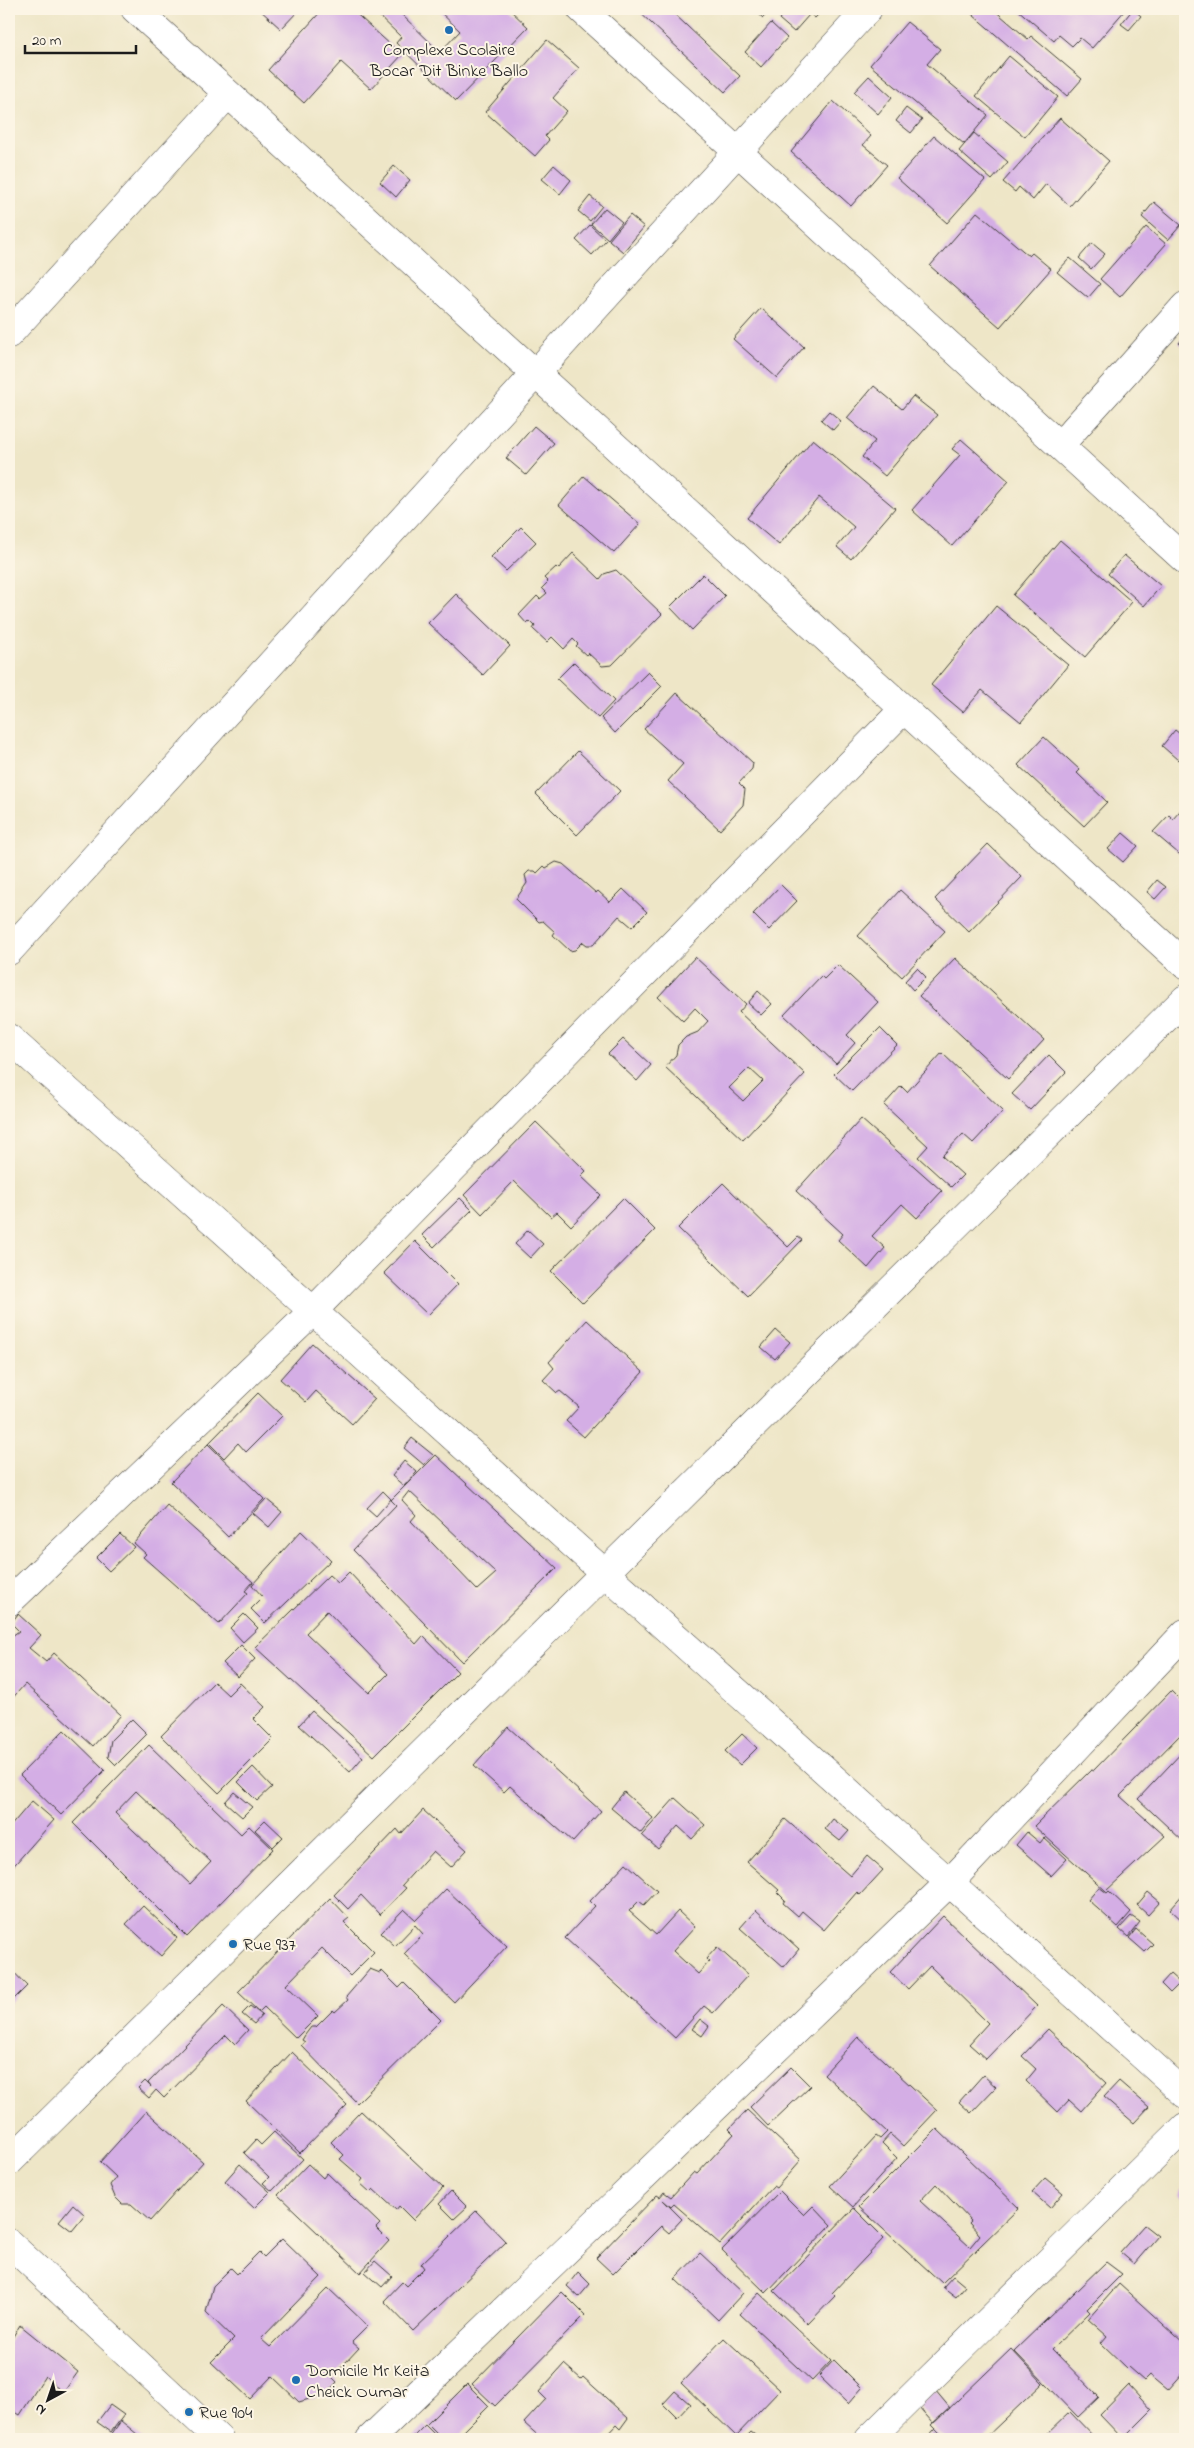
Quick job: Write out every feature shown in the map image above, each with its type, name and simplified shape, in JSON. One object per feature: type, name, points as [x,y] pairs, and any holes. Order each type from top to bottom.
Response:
[{"type":"street","points":[[135,9],[1185,965]]},
{"type":"street","points":[[581,9],[1185,560]]},
{"type":"street","points":[[9,951],[868,9]]},
{"type":"street","points":[[9,334],[228,94]]},
{"type":"street","points":[[1060,445],[1185,306]]},
{"type":"street","points":[[9,1602],[313,1311],[904,709]]},
{"type":"street","points":[[9,2162],[1185,999]]},
{"type":"street","points":[[9,1038],[1185,2094]]},
{"type":"street","points":[[370,2439],[950,1882],[1185,1634]]},
{"type":"street","points":[[869,2439],[1185,2127]]},
{"type":"street","points":[[9,2244],[219,2439]]},
{"type":"building","points":[[259,9],[300,9],[281,29]]},
{"type":"building","points":[[323,9],[351,9],[402,55],[371,89],[341,62],[304,103],[268,70]]},
{"type":"building","points":[[372,9],[396,9],[440,52],[460,31],[437,9],[509,9],[528,27],[456,101],[396,43],[401,37]]},
{"type":"building","points":[[636,9],[669,9],[740,76],[725,92]]},
{"type":"building","points":[[753,9],[771,9],[763,18]]},
{"type":"building","points":[[788,9],[801,9],[809,15],[794,32],[779,19]]},
{"type":"building","points":[[805,9],[824,9],[815,18]]},
{"type":"building","points":[[966,9],[993,9],[1028,39],[1031,36],[1082,79],[1067,96]]},
{"type":"building","points":[[1017,9],[1126,9],[1092,48],[1080,38],[1072,46],[1059,35],[1054,41]]},
{"type":"building","points":[[1133,9],[1141,16],[1129,30],[1121,24]]},
{"type":"building","points":[[907,22],[940,49],[927,64],[988,115],[964,144],[870,65]]},
{"type":"building","points":[[771,23],[787,38],[761,67],[745,52]]},
{"type":"building","points":[[547,40],[579,68],[553,98],[567,111],[545,136],[549,140],[535,156],[485,112]]},
{"type":"building","points":[[1009,56],[1058,97],[1025,137],[976,96]]},
{"type":"building","points":[[869,76],[892,97],[878,114],[854,92]]},
{"type":"building","points":[[833,101],[871,136],[863,145],[887,165],[851,206],[791,152]]},
{"type":"building","points":[[906,108],[922,120],[911,133],[896,121]]},
{"type":"building","points":[[1060,118],[1109,161],[1070,206],[1046,184],[1033,200],[1019,187],[1015,192],[1003,182]]},
{"type":"building","points":[[974,133],[1008,162],[992,180],[959,151]]},
{"type":"building","points":[[934,136],[985,180],[947,223],[897,178]]},
{"type":"building","points":[[554,165],[571,180],[560,194],[542,179]]},
{"type":"building","points":[[394,166],[410,180],[396,197],[380,182]]},
{"type":"building","points":[[590,196],[602,206],[590,221],[578,211]]},
{"type":"building","points":[[1154,202],[1181,225],[1168,240],[1142,217]]},
{"type":"building","points":[[605,208],[622,222],[608,239],[591,224]]},
{"type":"building","points":[[977,212],[1029,256],[1032,253],[1051,269],[1000,327],[930,266]]},
{"type":"building","points":[[630,215],[644,227],[623,252],[609,240]]},
{"type":"building","points":[[590,225],[606,240],[592,255],[576,240]]},
{"type":"building","points":[[1146,227],[1166,244],[1120,297],[1100,279]]},
{"type":"building","points":[[1092,243],[1105,254],[1091,269],[1079,258]]},
{"type":"building","points":[[1070,258],[1100,284],[1088,298],[1057,272]]},
{"type":"building","points":[[761,308],[804,347],[777,378],[733,339]]},
{"type":"building","points":[[1185,336],[1185,349],[1179,343]]},
{"type":"building","points":[[874,386],[902,409],[913,396],[937,415],[885,476],[862,457],[875,441],[847,418]]},
{"type":"building","points":[[829,411],[841,421],[833,430],[821,420]]},
{"type":"building","points":[[534,426],[554,443],[526,475],[506,458]]},
{"type":"building","points":[[813,439],[895,508],[851,559],[837,547],[854,527],[819,497],[779,545],[747,518]]},
{"type":"building","points":[[961,439],[1009,481],[952,546],[912,510],[960,455],[952,449]]},
{"type":"building","points":[[584,476],[640,524],[614,553],[559,505]]},
{"type":"building","points":[[521,527],[536,542],[506,571],[491,557]]},
{"type":"building","points":[[1060,540],[1132,602],[1085,657],[1013,595]]},
{"type":"building","points":[[573,553],[600,579],[604,574],[616,570],[662,614],[612,665],[602,666],[588,653],[586,655],[576,646],[578,644],[573,639],[564,649],[552,637],[547,642],[533,629],[535,626],[530,621],[527,624],[519,615],[537,596],[540,599],[547,593],[542,588],[548,582],[544,578],[556,567],[558,569]]},
{"type":"building","points":[[1124,555],[1161,586],[1144,606],[1108,574]]},
{"type":"building","points":[[703,574],[725,596],[692,630],[670,607]]},
{"type":"building","points":[[456,594],[510,646],[483,675],[428,623]]},
{"type":"building","points":[[996,606],[1068,665],[1021,722],[982,690],[963,712],[931,685]]},
{"type":"building","points":[[574,662],[614,701],[598,718],[557,679]]},
{"type":"building","points":[[648,672],[662,686],[615,733],[601,718]]},
{"type":"building","points":[[677,693],[753,763],[752,769],[739,783],[745,789],[743,805],[720,830],[668,781],[683,764],[644,729]]},
{"type":"building","points":[[1175,730],[1185,738],[1185,751],[1178,760],[1162,746]]},
{"type":"building","points":[[1044,737],[1080,770],[1077,773],[1107,802],[1084,826],[1018,765]]},
{"type":"building","points":[[578,751],[620,791],[577,835],[536,794]]},
{"type":"building","points":[[1185,805],[1185,859],[1153,832],[1169,815],[1173,819]]},
{"type":"building","points":[[1123,833],[1138,846],[1123,862],[1108,849]]},
{"type":"building","points":[[988,844],[1022,877],[969,932],[935,899]]},
{"type":"building","points":[[556,862],[563,864],[596,893],[598,891],[610,902],[623,889],[647,912],[632,927],[619,916],[593,945],[587,945],[583,942],[575,950],[570,951],[553,935],[555,932],[543,921],[539,922],[516,899],[527,883],[525,875],[529,871],[537,873],[544,866],[546,868]]},
{"type":"building","points":[[1157,880],[1166,887],[1155,899],[1147,892]]},
{"type":"building","points":[[781,885],[797,901],[769,930],[753,914]]},
{"type":"building","points":[[900,890],[945,931],[902,977],[858,936]]},
{"type":"building","points":[[695,957],[746,1004],[739,1012],[805,1074],[743,1140],[665,1067],[676,1055],[678,1045],[686,1037],[698,1032],[708,1021],[695,1008],[683,1021],[658,997]],"holes":[[[749,1068],[763,1081],[743,1101],[729,1088]]]},
{"type":"building","points":[[955,958],[1044,1040],[1008,1079],[919,996]]},
{"type":"building","points":[[838,965],[878,1002],[847,1035],[855,1043],[836,1064],[784,1015],[821,976],[824,979]]},
{"type":"building","points":[[917,968],[926,977],[913,990],[905,981]]},
{"type":"building","points":[[758,991],[772,1004],[761,1015],[748,1003]]},
{"type":"building","points":[[880,1028],[897,1045],[852,1091],[834,1074]]},
{"type":"building","points":[[623,1039],[651,1065],[637,1081],[608,1054]]},
{"type":"building","points":[[942,1053],[1003,1111],[973,1143],[963,1134],[942,1156],[963,1175],[951,1187],[918,1157],[928,1146],[884,1105],[901,1086],[907,1092]]},
{"type":"building","points":[[1049,1055],[1066,1072],[1030,1110],[1012,1094]]},
{"type":"building","points":[[861,1119],[942,1191],[917,1218],[902,1204],[872,1236],[885,1248],[868,1268],[838,1240],[843,1234],[796,1191]]},
{"type":"building","points":[[536,1122],[586,1171],[581,1176],[601,1195],[571,1226],[557,1212],[551,1217],[514,1181],[482,1214],[464,1195]]},
{"type":"building","points":[[723,1183],[788,1247],[798,1237],[802,1240],[748,1296],[678,1228]]},
{"type":"building","points":[[460,1198],[472,1210],[434,1247],[422,1235]]},
{"type":"building","points":[[623,1198],[655,1230],[583,1303],[551,1271]]},
{"type":"building","points":[[528,1230],[543,1244],[530,1258],[515,1244]]},
{"type":"building","points":[[415,1241],[458,1284],[428,1315],[384,1273]]},
{"type":"building","points":[[587,1320],[643,1372],[584,1437],[566,1421],[579,1407],[560,1391],[557,1393],[543,1380],[554,1368],[549,1362]]},
{"type":"building","points":[[776,1330],[790,1342],[775,1359],[761,1347]]},
{"type":"building","points":[[312,1343],[375,1399],[352,1424],[316,1391],[306,1402],[280,1379]]},
{"type":"building","points":[[258,1393],[282,1416],[246,1452],[238,1443],[224,1458],[209,1443]]},
{"type":"building","points":[[412,1438],[433,1455],[424,1465],[404,1448]]},
{"type":"building","points":[[208,1444],[264,1499],[228,1537],[171,1482]]},
{"type":"building","points":[[436,1455],[557,1568],[462,1662],[353,1550],[396,1505],[391,1500]],"holes":[[[409,1491],[496,1573],[477,1590],[411,1521],[416,1515],[402,1500]]]},
{"type":"building","points":[[404,1461],[417,1472],[404,1486],[392,1476]]},
{"type":"building","points":[[383,1491],[391,1499],[376,1516],[367,1508]]},
{"type":"building","points":[[266,1499],[282,1512],[269,1527],[253,1513]]},
{"type":"building","points":[[167,1505],[253,1582],[245,1591],[248,1593],[219,1624],[143,1557],[146,1554],[134,1543]]},
{"type":"building","points":[[301,1531],[331,1560],[265,1623],[251,1609],[263,1597],[252,1585]]},
{"type":"building","points":[[120,1534],[134,1547],[109,1571],[96,1558]]},
{"type":"building","points":[[349,1572],[416,1644],[423,1636],[458,1672],[374,1756],[255,1647],[329,1575],[338,1583]],"holes":[[[327,1611],[388,1674],[369,1693],[306,1633]]]},
{"type":"building","points":[[18,1614],[41,1635],[29,1648],[46,1662],[54,1653],[121,1715],[93,1746],[25,1684],[9,1702],[9,1638],[19,1631],[11,1623]]},
{"type":"building","points":[[244,1614],[258,1628],[243,1642],[230,1628]]},
{"type":"building","points":[[241,1645],[255,1659],[238,1677],[223,1663]]},
{"type":"building","points":[[214,1682],[228,1695],[240,1683],[265,1707],[253,1719],[273,1739],[219,1793],[161,1736]]},
{"type":"building","points":[[1171,1691],[1185,1705],[1185,1730],[1120,1796],[1165,1836],[1106,1891],[1034,1826],[1091,1770],[1093,1771]]},
{"type":"building","points":[[312,1711],[363,1757],[350,1772],[299,1725]]},
{"type":"building","points":[[132,1719],[147,1734],[116,1765],[108,1757],[111,1740]]},
{"type":"building","points":[[508,1727],[601,1811],[573,1842],[510,1786],[504,1792],[474,1765]]},
{"type":"building","points":[[64,1730],[105,1770],[61,1815],[20,1775]]},
{"type":"building","points":[[742,1734],[757,1748],[740,1765],[725,1751]]},
{"type":"building","points":[[149,1745],[241,1834],[249,1826],[273,1849],[187,1937],[73,1823]],"holes":[[[136,1791],[211,1862],[190,1884],[115,1813]]]},
{"type":"building","points":[[1185,1749],[1185,1843],[1138,1799]]},
{"type":"building","points":[[253,1767],[272,1787],[257,1801],[238,1782]]},
{"type":"building","points":[[234,1792],[252,1807],[242,1817],[225,1802]]},
{"type":"building","points":[[624,1792],[653,1818],[641,1833],[611,1808]]},
{"type":"building","points":[[675,1798],[705,1825],[692,1839],[678,1826],[658,1849],[642,1835]]},
{"type":"building","points":[[32,1801],[54,1820],[9,1871],[9,1828]]},
{"type":"building","points":[[423,1810],[467,1850],[451,1867],[433,1851],[402,1885],[406,1888],[380,1915],[361,1895],[348,1909],[334,1895],[397,1829],[401,1834]]},
{"type":"building","points":[[785,1819],[850,1876],[867,1856],[883,1870],[860,1895],[857,1892],[824,1930],[802,1911],[798,1916],[783,1903],[785,1900],[777,1892],[779,1890],[747,1862]]},
{"type":"building","points":[[833,1819],[849,1831],[840,1841],[825,1829]]},
{"type":"building","points":[[265,1820],[283,1837],[273,1847],[255,1830]]},
{"type":"building","points":[[1027,1832],[1040,1843],[1044,1838],[1067,1859],[1051,1876],[1016,1845]]},
{"type":"building","points":[[626,1863],[657,1891],[644,1905],[639,1901],[629,1911],[656,1935],[678,1911],[695,1927],[673,1951],[698,1974],[709,1962],[706,1959],[717,1947],[748,1975],[713,2013],[704,2006],[675,2038],[565,1938],[595,1906],[590,1901]]},
{"type":"building","points":[[1099,1887],[1107,1893],[1109,1891],[1131,1912],[1118,1927],[1088,1900]]},
{"type":"building","points":[[446,1889],[507,1946],[454,2002],[404,1954],[423,1934],[415,1925],[395,1946],[381,1933],[404,1909],[416,1920]]},
{"type":"building","points":[[1148,1892],[1160,1902],[1148,1915],[1137,1905]]},
{"type":"building","points":[[1185,1892],[1185,1923],[1170,1909]]},
{"type":"building","points":[[330,1898],[349,1918],[344,1922],[374,1952],[350,1976],[322,1948],[286,1985],[318,2016],[296,2038],[264,2007],[259,2012],[238,1992]]},
{"type":"building","points":[[143,1906],[177,1938],[161,1956],[126,1924]]},
{"type":"building","points":[[756,1910],[799,1949],[784,1967],[740,1928]]},
{"type":"building","points":[[943,1916],[1037,2006],[986,2059],[969,2044],[988,2023],[930,1966],[908,1989],[890,1972]]},
{"type":"building","points":[[1131,1916],[1140,1922],[1128,1937],[1119,1929]]},
{"type":"building","points":[[1136,1929],[1153,1944],[1145,1952],[1129,1938]]},
{"type":"building","points":[[9,1967],[27,1986],[9,2004]]},
{"type":"building","points":[[370,1969],[380,1973],[382,1971],[399,1988],[404,1983],[441,2020],[357,2103],[301,2045],[305,2042],[302,2040],[311,2027],[316,2027],[333,2010],[335,2012],[348,2000],[346,1997]]},
{"type":"building","points":[[1170,1974],[1180,1983],[1170,1993],[1161,1984]]},
{"type":"building","points":[[223,2006],[248,2030],[235,2044],[226,2035],[164,2098],[156,2090],[149,2098],[138,2088],[145,2081],[151,2087],[148,2083]]},
{"type":"building","points":[[250,2006],[262,2015],[254,2024],[242,2014]]},
{"type":"building","points":[[700,2019],[709,2026],[702,2036],[692,2029]]},
{"type":"building","points":[[1048,2029],[1106,2083],[1081,2111],[1069,2100],[1058,2112],[1026,2081],[1036,2069],[1022,2056]]},
{"type":"building","points":[[858,2037],[937,2110],[903,2146],[890,2134],[882,2143],[897,2158],[853,2207],[830,2186],[876,2136],[880,2139],[887,2132],[824,2074]]},
{"type":"building","points":[[292,2052],[347,2105],[300,2153],[246,2101]]},
{"type":"building","points":[[791,2067],[810,2086],[768,2126],[750,2107]]},
{"type":"building","points":[[983,2075],[996,2087],[971,2113],[959,2102]]},
{"type":"building","points":[[1119,2081],[1149,2107],[1134,2123],[1104,2097]]},
{"type":"building","points":[[747,2110],[801,2160],[776,2188],[773,2186],[720,2244],[674,2204],[671,2207],[663,2200],[682,2219],[669,2233],[661,2226],[613,2274],[596,2258],[657,2195],[660,2197],[664,2192],[671,2197],[694,2172],[697,2174],[734,2134],[729,2129]]},
{"type":"building","points":[[146,2111],[203,2162],[150,2221],[131,2204],[122,2204],[115,2197],[110,2185],[116,2177],[100,2162]]},
{"type":"building","points":[[361,2111],[443,2188],[413,2220],[399,2206],[396,2210],[373,2189],[370,2192],[360,2183],[363,2179],[340,2159],[344,2155],[331,2142]]},
{"type":"building","points":[[937,2129],[1019,2208],[942,2283],[859,2207]],"holes":[[[936,2184],[971,2221],[969,2223],[980,2235],[970,2247],[920,2201]]]},
{"type":"building","points":[[274,2132],[303,2159],[272,2191],[263,2183],[269,2177],[244,2153],[256,2140],[261,2145]]},
{"type":"building","points":[[240,2164],[270,2192],[254,2208],[225,2181]]},
{"type":"building","points":[[308,2164],[323,2178],[327,2173],[380,2224],[376,2228],[389,2241],[360,2273],[278,2195]]},
{"type":"building","points":[[1045,2178],[1063,2193],[1050,2208],[1032,2192]]},
{"type":"building","points":[[1185,2186],[1185,2200],[1179,2194]]},
{"type":"building","points":[[451,2191],[467,2207],[454,2219],[439,2204]]},
{"type":"building","points":[[780,2191],[804,2215],[813,2206],[831,2225],[766,2293],[722,2250]]},
{"type":"building","points":[[73,2204],[85,2215],[72,2231],[59,2221]]},
{"type":"building","points":[[854,2208],[884,2238],[832,2293],[835,2296],[808,2324],[774,2291]]},
{"type":"building","points":[[476,2211],[506,2242],[413,2331],[384,2301],[402,2282],[406,2286],[424,2268],[421,2264]]},
{"type":"building","points":[[1144,2225],[1158,2236],[1134,2264],[1120,2252]]},
{"type":"building","points":[[282,2239],[321,2277],[261,2339],[270,2347],[328,2288],[368,2326],[352,2342],[359,2348],[332,2377],[337,2382],[326,2394],[299,2402],[272,2376],[250,2399],[211,2362],[234,2339],[206,2312],[213,2286],[231,2268],[237,2274],[259,2252],[264,2257]]},
{"type":"building","points":[[700,2253],[743,2293],[718,2320],[675,2279]]},
{"type":"building","points":[[375,2261],[392,2276],[382,2287],[365,2272]]},
{"type":"building","points":[[1106,2262],[1122,2274],[1087,2309],[1090,2312],[1052,2349],[1099,2397],[1078,2417],[1014,2351]]},
{"type":"building","points":[[578,2272],[590,2284],[579,2297],[567,2286]]},
{"type":"building","points":[[953,2276],[965,2286],[956,2297],[943,2287]]},
{"type":"building","points":[[1119,2284],[1185,2344],[1185,2371],[1168,2390],[1150,2375],[1144,2381],[1127,2368],[1101,2343],[1107,2336],[1088,2319]]},
{"type":"building","points":[[562,2292],[585,2315],[495,2406],[472,2384]]},
{"type":"building","points":[[759,2293],[831,2361],[812,2381],[740,2314]]},
{"type":"building","points":[[20,2325],[78,2372],[63,2393],[45,2376],[20,2415],[9,2408],[9,2343]]},
{"type":"building","points":[[724,2338],[780,2390],[736,2436],[681,2383]]},
{"type":"building","points":[[1011,2349],[1043,2383],[984,2439],[946,2439],[932,2425]]},
{"type":"building","points":[[834,2360],[862,2388],[848,2404],[819,2376]]},
{"type":"building","points":[[564,2364],[581,2379],[583,2377],[628,2418],[620,2429],[616,2425],[603,2439],[542,2439],[524,2423],[546,2399],[539,2392]]},
{"type":"building","points":[[467,2384],[489,2406],[456,2439],[442,2439],[427,2424]]},
{"type":"building","points":[[1129,2385],[1152,2410],[1123,2439],[1100,2415]]},
{"type":"building","points":[[935,2390],[950,2408],[933,2423],[918,2406]]},
{"type":"building","points":[[675,2391],[690,2404],[677,2418],[663,2404]]},
{"type":"building","points":[[110,2405],[124,2415],[111,2432],[97,2422]]},
{"type":"building","points":[[1070,2412],[1096,2439],[1050,2439],[1046,2435]]},
{"type":"building","points":[[121,2421],[143,2439],[108,2439]]},
{"type":"building","points":[[425,2425],[439,2439],[411,2439]]},
{"type":"building","points":[[9,2429],[22,2439],[9,2439]]},
{"type":"building","points":[[934,2430],[943,2439],[926,2439]]},
{"type":"building","points":[[751,2432],[760,2439],[744,2439]]},
{"type":"place","name":"Complexe Scolaire Bocar Dit Binke Ballo","points":[[449,30]]},
{"type":"place","name":"Rue 937","points":[[233,1944]]},
{"type":"place","name":"Domicile Mr Keita Cheick Oumar","points":[[296,2380]]},
{"type":"place","name":"Rue 904","points":[[189,2412]]}]
